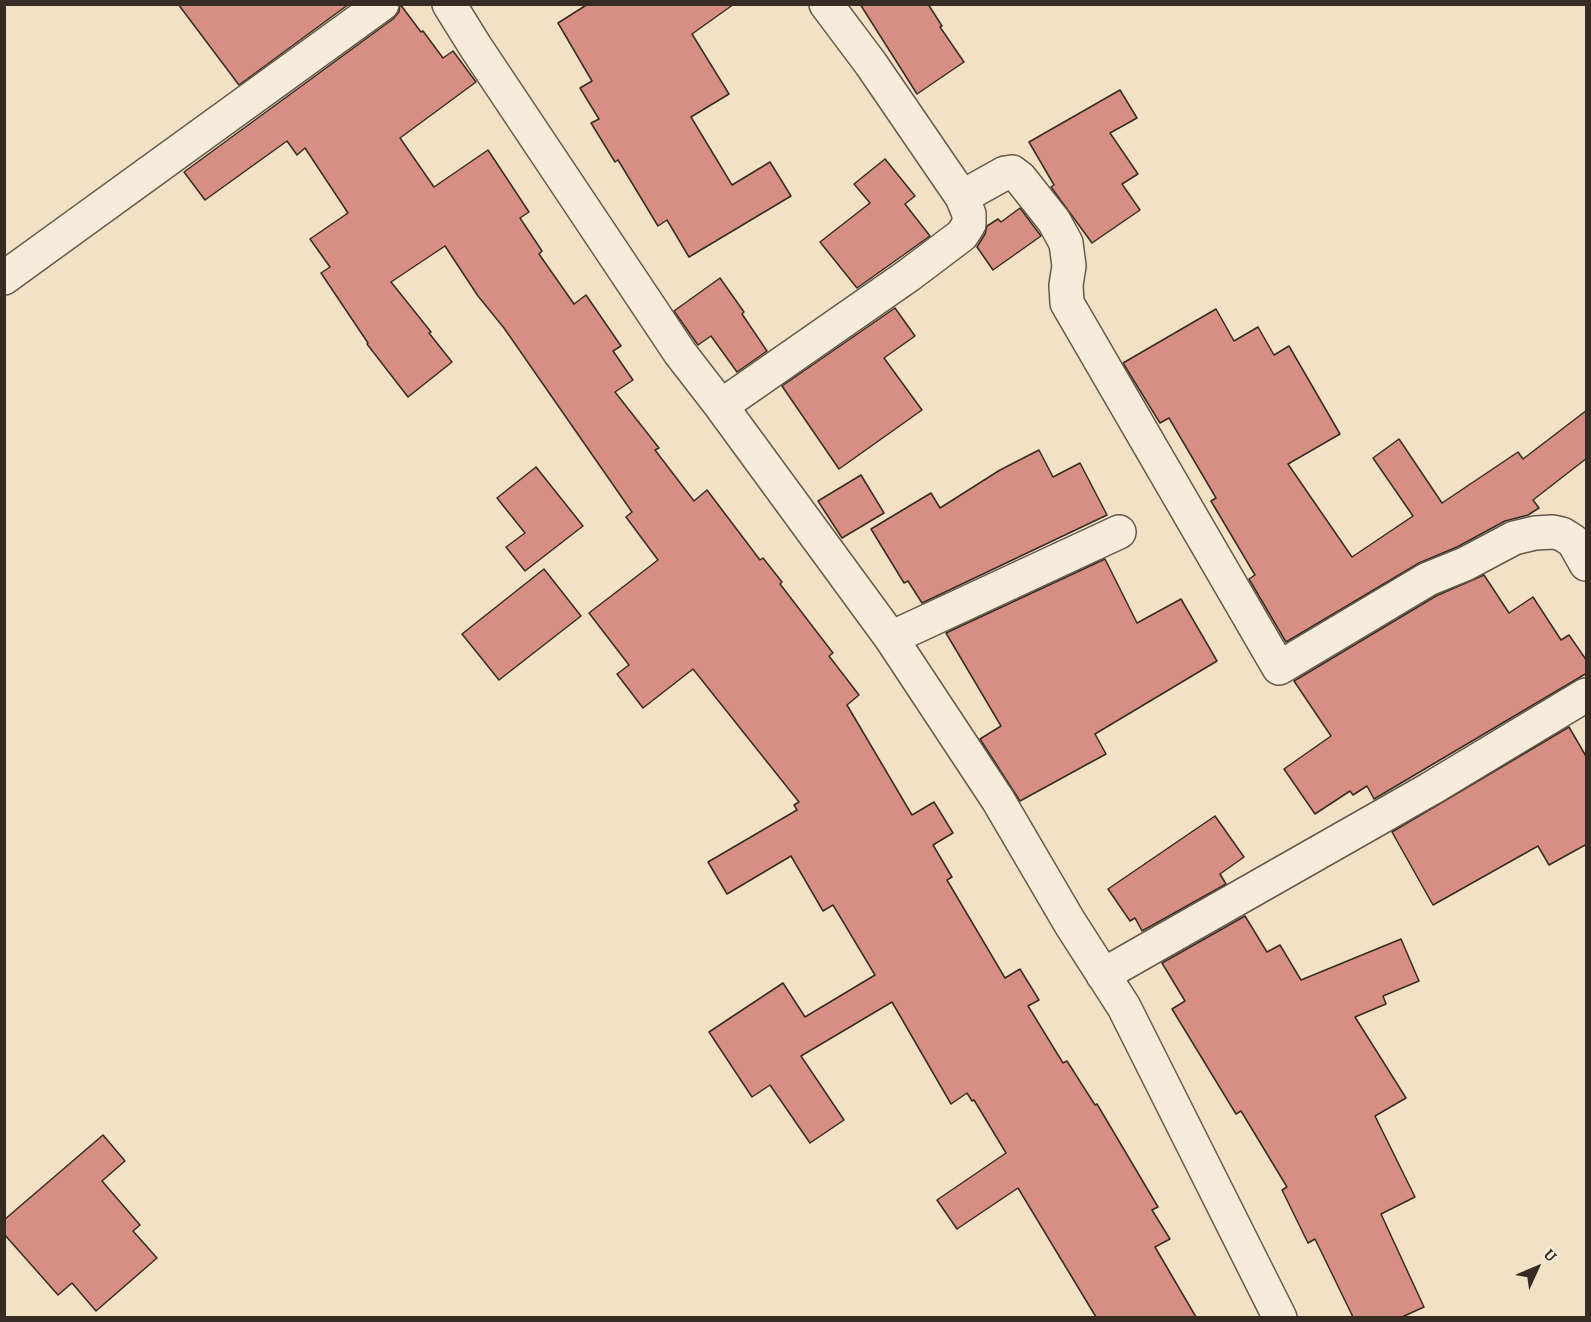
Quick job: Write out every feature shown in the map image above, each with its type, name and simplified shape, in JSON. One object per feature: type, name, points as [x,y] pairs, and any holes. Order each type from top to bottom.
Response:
[{"type":"street","points":[[4,278],[382,4]]},
{"type":"street","points":[[449,4],[680,352],[891,638],[998,800],[1124,1007],[1280,1317]]},
{"type":"street","points":[[721,406],[909,275],[962,235],[969,224],[969,214],[962,197],[871,64],[826,4]]},
{"type":"street","points":[[962,197],[1005,173],[1012,172],[1020,178],[1054,221],[1066,243],[1069,267],[1066,285],[1067,303],[1279,668],[1428,579],[1465,564],[1514,538],[1535,533],[1562,534],[1573,541],[1587,564]]},
{"type":"street","points":[[891,638],[1119,532]]},
{"type":"street","points":[[1103,975],[1401,806],[1587,695]]},
{"type":"building","points":[[178,4],[349,4],[239,85]]},
{"type":"building","points":[[400,4],[443,58],[453,51],[476,82],[400,138],[434,187],[488,150],[529,212],[520,218],[542,251],[539,254],[574,304],[586,295],[621,346],[613,351],[633,380],[615,392],[659,448],[655,450],[694,501],[707,490],[760,560],[763,558],[782,582],[780,584],[833,653],[829,656],[859,695],[847,705],[912,815],[934,802],[953,833],[933,845],[952,877],[947,880],[1005,978],[1020,969],[1039,1000],[1028,1006],[1063,1063],[1067,1061],[1095,1105],[1097,1104],[1158,1207],[1152,1210],[1170,1239],[1155,1247],[1196,1317],[1096,1317],[1018,1188],[957,1229],[937,1200],[1006,1153],[974,1100],[972,1101],[967,1093],[951,1104],[892,1002],[801,1056],[844,1120],[810,1143],[770,1085],[752,1097],[709,1032],[783,983],[805,1017],[875,975],[833,905],[823,911],[791,856],[727,894],[708,862],[797,810],[794,805],[799,802],[693,669],[643,708],[617,674],[629,665],[589,613],[658,560],[626,517],[632,512],[445,246],[391,282],[452,362],[408,397],[367,344],[321,273],[330,267],[310,239],[348,213],[305,148],[297,155],[287,141],[205,200],[184,172],[393,19],[399,12]]},
{"type":"building","points":[[588,4],[734,4],[692,34],[729,94],[691,117],[732,185],[770,162],[791,196],[689,257],[667,220],[658,226],[618,160],[615,162],[591,123],[599,119],[580,88],[592,81],[558,23]]},
{"type":"building","points":[[860,4],[928,4],[942,26],[940,27],[964,62],[917,94]]},
{"type":"building","points":[[1120,90],[1137,118],[1110,133],[1138,174],[1122,184],[1140,210],[1092,243],[1051,187],[1054,185],[1029,142]]},
{"type":"building","points":[[885,159],[915,196],[905,204],[930,236],[857,288],[820,242],[870,203],[854,184]]},
{"type":"building","points":[[1020,208],[1041,236],[993,270],[977,247],[987,226],[998,219],[1001,222]]},
{"type":"building","points":[[720,278],[767,351],[737,372],[711,336],[698,345],[674,311]]},
{"type":"building","points":[[895,308],[915,336],[884,358],[922,410],[839,469],[782,386]]},
{"type":"building","points":[[1216,309],[1234,341],[1258,327],[1274,355],[1289,346],[1340,434],[1288,464],[1352,557],[1413,516],[1373,458],[1399,439],[1442,503],[1518,452],[1523,459],[1587,410],[1587,458],[1533,500],[1539,508],[1528,515],[1505,521],[1457,547],[1419,563],[1286,642],[1249,579],[1255,575],[1211,501],[1216,498],[1169,418],[1160,423],[1123,363]]},
{"type":"building","points":[[1039,450],[1053,477],[1080,463],[1107,515],[922,603],[908,581],[904,583],[871,529],[931,493],[940,508],[1000,470]]},
{"type":"building","points":[[536,467],[583,526],[525,571],[506,547],[525,533],[497,498]]},
{"type":"building","points":[[861,475],[884,513],[842,538],[818,501]]},
{"type":"building","points":[[1105,559],[1137,623],[1181,599],[1217,661],[1095,734],[1106,754],[1020,801],[980,739],[1001,726],[946,633]]},
{"type":"building","points":[[544,569],[581,616],[499,680],[462,634]]},
{"type":"building","points":[[1484,575],[1509,613],[1533,597],[1561,640],[1569,635],[1587,661],[1587,673],[1374,799],[1367,786],[1353,795],[1350,791],[1315,814],[1284,769],[1331,736],[1294,681],[1436,596]]},
{"type":"building","points":[[1569,727],[1587,758],[1587,844],[1549,865],[1538,846],[1433,905],[1392,832]]},
{"type":"building","points":[[1215,816],[1244,857],[1220,874],[1226,884],[1142,931],[1135,918],[1130,921],[1108,889]]},
{"type":"building","points":[[1245,916],[1267,952],[1280,945],[1301,980],[1401,939],[1419,981],[1383,996],[1386,1004],[1355,1017],[1406,1098],[1375,1116],[1415,1197],[1381,1214],[1424,1307],[1402,1317],[1353,1317],[1315,1239],[1308,1243],[1282,1190],[1287,1187],[1241,1111],[1236,1114],[1172,1009],[1185,1001],[1162,963]]},
{"type":"building","points":[[103,1135],[125,1161],[102,1181],[140,1225],[133,1231],[157,1258],[96,1311],[72,1283],[58,1295],[4,1234],[4,1220]]}]
